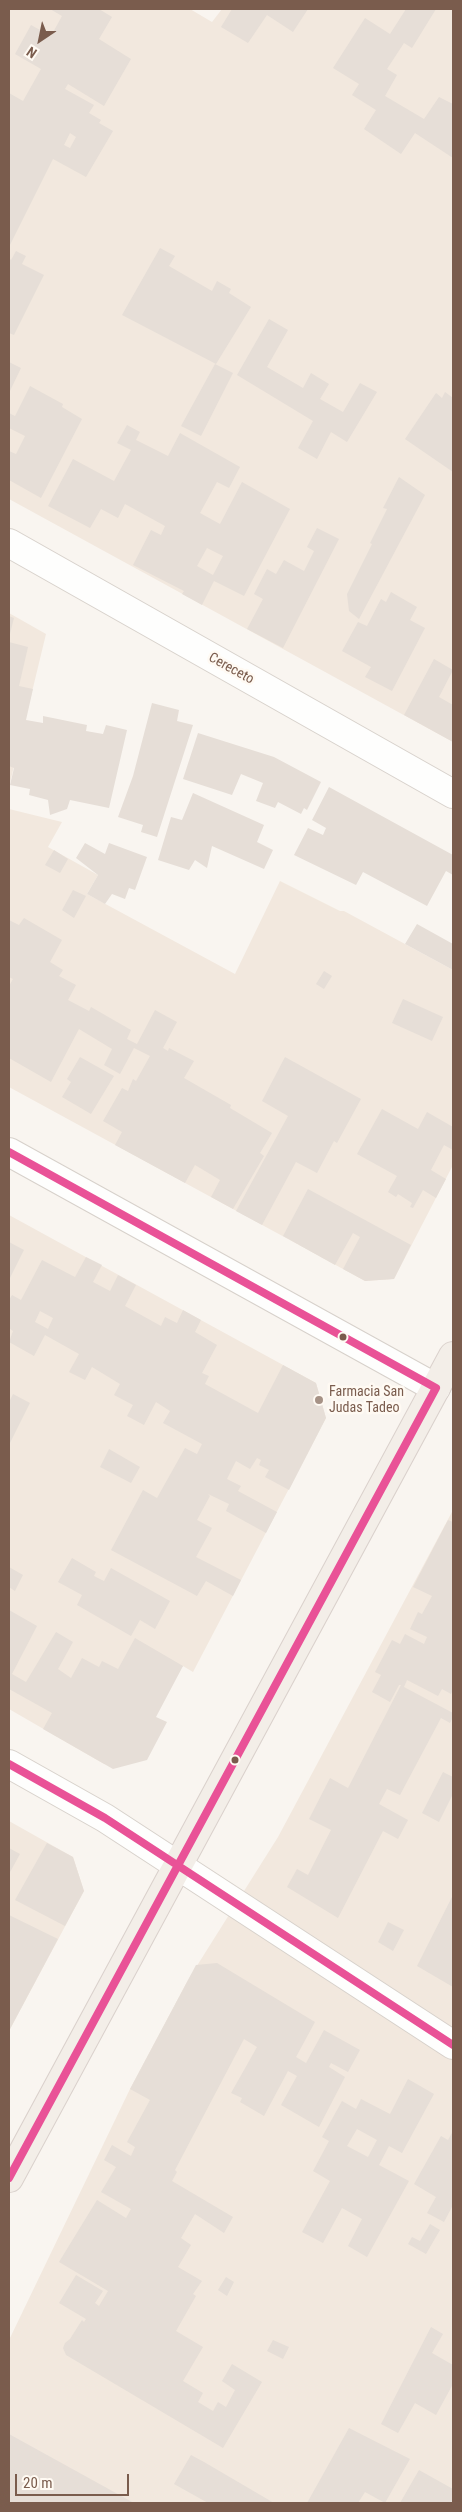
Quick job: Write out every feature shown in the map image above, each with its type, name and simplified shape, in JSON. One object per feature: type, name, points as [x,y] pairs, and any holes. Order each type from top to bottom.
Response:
[{"type":"main road","points":[[9,2178],[177,1866],[445,1393],[453,1356]]},
{"type":"street","name":"Cereceto","points":[[9,543],[453,794]]},
{"type":"street","points":[[9,1152],[445,1393]]},
{"type":"street","points":[[9,1764],[105,1818],[453,2045]]},
{"type":"shaded area","points":[[9,9],[190,9],[212,22],[222,9],[453,9],[453,742],[9,499]]},
{"type":"shaded area","points":[[9,613],[46,634],[9,787]]},
{"type":"shaded area","points":[[9,809],[62,822],[48,847],[98,875],[87,894],[235,974],[280,881],[340,911],[344,911],[453,970],[453,1165],[394,1279],[365,1281],[9,1087]]},
{"type":"shaded area","points":[[9,1215],[316,1383],[326,1418],[193,1672],[183,1666],[104,1764],[9,1709]]},
{"type":"shaded area","points":[[453,1510],[453,2503],[9,2503],[9,2340],[130,2089],[188,1980],[278,1837]]},
{"type":"shaded area","points":[[9,1821],[73,1857],[84,1891],[9,2031]]},
{"type":"building","points":[[50,9],[99,9],[112,17],[99,39],[131,59],[104,106],[68,84],[65,89],[94,105],[89,113],[101,120],[99,123],[113,131],[86,177],[53,159],[9,247],[9,93],[23,101],[41,69],[15,54],[31,25],[51,36],[62,16]],"holes":[[[70,133],[76,137],[70,148],[64,145]]]},
{"type":"building","points":[[232,9],[308,9],[293,32],[267,15],[248,43],[221,27]]},
{"type":"building","points":[[406,9],[436,9],[412,48],[404,43],[387,69],[397,75],[385,96],[424,119],[439,97],[453,104],[453,158],[415,133],[401,154],[364,129],[376,110],[352,95],[359,84],[333,68],[365,18],[390,34]]},
{"type":"building","points":[[160,248],[175,256],[169,266],[212,291],[217,281],[231,289],[229,293],[251,307],[216,364],[122,315]]},
{"type":"building","points":[[16,251],[26,256],[22,264],[44,275],[14,335],[9,333],[9,258],[11,260]]},
{"type":"building","points":[[269,319],[288,330],[267,367],[303,388],[311,373],[329,384],[320,399],[343,412],[360,383],[377,392],[347,442],[331,432],[317,459],[298,448],[313,421],[237,375]]},
{"type":"building","points":[[9,362],[21,368],[9,393]]},
{"type":"building","points":[[215,364],[233,373],[201,436],[181,426]]},
{"type":"building","points":[[30,386],[63,404],[62,407],[82,419],[41,498],[9,480],[9,451],[16,454],[25,436],[9,428],[9,413],[15,416]]},
{"type":"building","points":[[445,392],[453,398],[453,472],[405,439],[436,393],[442,398]]},
{"type":"building","points":[[127,425],[140,432],[136,440],[168,456],[180,433],[240,467],[229,488],[217,482],[200,513],[220,524],[242,482],[290,509],[244,596],[214,581],[202,605],[182,594],[184,591],[133,565],[151,530],[161,535],[165,526],[125,504],[118,518],[101,509],[90,528],[48,506],[73,459],[114,481],[131,450],[117,443]],"holes":[[[207,548],[223,556],[213,575],[197,566]]]},
{"type":"building","points":[[399,477],[425,495],[359,619],[349,611],[347,594],[372,544],[370,543],[387,509],[383,508]]},
{"type":"building","points":[[317,528],[339,539],[283,648],[247,629],[263,599],[254,594],[267,569],[276,574],[284,560],[304,571],[314,551],[307,547]]},
{"type":"building","points":[[391,592],[417,607],[410,620],[425,628],[392,691],[365,677],[371,667],[342,651],[358,622],[367,626],[381,599],[386,602]]},
{"type":"building","points":[[9,616],[14,618],[9,638]]},
{"type":"building","points":[[9,642],[28,647],[19,686],[33,689],[26,720],[43,723],[43,716],[87,725],[86,731],[103,734],[106,725],[127,730],[109,808],[70,800],[67,809],[50,815],[48,800],[29,795],[30,789],[10,785],[14,768],[9,766]]},
{"type":"building","points":[[434,659],[453,670],[439,697],[453,705],[453,742],[404,715]]},
{"type":"building","points":[[152,703],[179,710],[177,721],[193,725],[157,837],[141,832],[143,825],[118,817],[133,776]]},
{"type":"building","points":[[198,733],[274,757],[321,782],[307,810],[304,808],[301,814],[278,802],[275,808],[256,801],[263,783],[241,774],[232,795],[183,779]]},
{"type":"building","points":[[329,787],[453,855],[453,875],[446,871],[427,906],[363,872],[356,885],[294,855],[308,828],[323,835],[326,828],[312,820]]},
{"type":"building","points":[[193,793],[264,825],[257,842],[273,850],[264,869],[212,846],[207,868],[195,860],[189,870],[158,860],[171,817],[182,820]]},
{"type":"building","points":[[85,843],[105,854],[109,843],[147,857],[135,890],[129,888],[125,899],[112,894],[105,904],[87,894],[98,875],[76,858]]},
{"type":"building","points":[[54,850],[68,859],[60,873],[45,865]]},
{"type":"building","points":[[73,890],[86,896],[74,918],[62,910]]},
{"type":"building","points":[[24,918],[62,940],[50,962],[63,970],[59,976],[76,985],[68,1000],[89,1011],[91,1007],[131,1030],[127,1039],[137,1044],[155,1010],[177,1022],[163,1048],[168,1051],[169,1048],[194,1061],[184,1078],[231,1105],[230,1108],[272,1133],[260,1153],[264,1156],[233,1209],[211,1197],[220,1180],[195,1165],[185,1183],[115,1145],[122,1132],[103,1121],[122,1088],[128,1091],[133,1079],[136,1081],[150,1056],[134,1048],[120,1074],[104,1065],[112,1049],[79,1029],[51,1082],[9,1058],[9,986],[13,979],[9,977],[9,920],[19,925]]},
{"type":"building","points":[[417,924],[453,944],[453,970],[405,944]]},
{"type":"building","points":[[324,971],[332,976],[324,989],[316,984]]},
{"type":"building","points":[[403,999],[443,1017],[432,1041],[392,1023]]},
{"type":"building","points":[[80,1057],[114,1076],[91,1114],[62,1097],[71,1082],[67,1079]]},
{"type":"building","points":[[285,1057],[361,1099],[337,1143],[334,1141],[317,1173],[296,1162],[262,1225],[236,1211],[288,1116],[262,1101]]},
{"type":"building","points":[[382,1109],[418,1129],[427,1112],[453,1127],[453,1150],[444,1145],[431,1170],[446,1179],[436,1198],[423,1190],[413,1208],[410,1207],[412,1203],[398,1194],[396,1197],[388,1192],[397,1176],[357,1154]]},
{"type":"building","points":[[308,1189],[411,1245],[394,1279],[365,1281],[343,1269],[360,1237],[353,1233],[335,1265],[283,1236]]},
{"type":"building","points":[[9,1242],[24,1250],[9,1280]]},
{"type":"building","points":[[86,1257],[102,1265],[93,1282],[110,1291],[118,1275],[136,1285],[125,1306],[161,1326],[165,1317],[177,1323],[183,1310],[201,1320],[195,1332],[217,1345],[202,1373],[209,1376],[205,1384],[258,1413],[283,1365],[316,1383],[326,1418],[289,1490],[265,1477],[269,1470],[259,1465],[261,1460],[257,1458],[250,1469],[236,1461],[227,1479],[241,1486],[238,1491],[277,1512],[266,1533],[226,1511],[229,1504],[208,1494],[210,1496],[197,1520],[212,1528],[196,1557],[241,1580],[233,1596],[206,1581],[197,1596],[111,1550],[143,1490],[157,1498],[185,1448],[197,1454],[202,1444],[163,1423],[170,1411],[156,1402],[144,1425],[127,1416],[133,1405],[114,1395],[120,1384],[92,1367],[85,1380],[69,1372],[79,1354],[45,1335],[34,1356],[9,1342],[13,1331],[9,1328],[9,1300],[12,1295],[21,1300],[42,1260],[75,1277]],"holes":[[[40,1311],[53,1318],[48,1329],[35,1322]]]},
{"type":"building","points":[[13,1394],[30,1403],[9,1445],[9,1402]]},
{"type":"building","points":[[109,1449],[140,1467],[131,1483],[100,1467]]},
{"type":"building","points":[[448,1520],[453,1522],[453,1690],[451,1694],[442,1689],[438,1696],[407,1680],[404,1687],[453,1713],[453,1717],[450,1723],[441,1718],[400,1795],[387,1789],[379,1804],[408,1820],[398,1839],[383,1831],[338,1918],[287,1887],[297,1869],[308,1875],[331,1830],[309,1819],[330,1778],[348,1788],[401,1685],[399,1685],[390,1702],[372,1692],[381,1675],[375,1672],[392,1640],[400,1644],[405,1634],[424,1644],[427,1637],[410,1629],[418,1612],[422,1614],[432,1596],[413,1587]]},
{"type":"building","points":[[72,1558],[96,1572],[94,1576],[104,1581],[111,1568],[170,1601],[155,1629],[140,1620],[131,1636],[77,1605],[82,1595],[58,1582]]},
{"type":"building","points":[[9,1567],[23,1575],[15,1591],[9,1587]]},
{"type":"building","points":[[9,1610],[37,1626],[12,1674],[26,1682],[56,1632],[73,1642],[58,1669],[71,1678],[82,1658],[99,1667],[102,1661],[118,1669],[135,1638],[183,1666],[156,1717],[167,1722],[147,1760],[113,1769],[43,1729],[52,1713],[9,1689]]},
{"type":"building","points":[[443,1772],[453,1777],[453,1794],[439,1822],[422,1813]]},
{"type":"building","points":[[47,1843],[73,1857],[84,1891],[65,1926],[15,1900]]},
{"type":"building","points":[[9,1848],[20,1854],[9,1874]]},
{"type":"building","points":[[453,1895],[453,1987],[417,1966]]},
{"type":"building","points":[[9,1915],[58,1939],[9,2031]]},
{"type":"building","points":[[388,1922],[404,1930],[393,1951],[378,1942]]},
{"type":"building","points":[[217,1963],[315,2022],[296,2057],[306,2063],[324,2030],[360,2050],[348,2072],[331,2063],[329,2067],[345,2077],[319,2127],[281,2105],[297,2076],[288,2071],[264,2116],[240,2102],[242,2098],[231,2093],[257,2047],[244,2039],[175,2170],[177,2172],[172,2181],[233,2217],[224,2233],[195,2214],[181,2238],[191,2245],[178,2267],[202,2281],[193,2294],[196,2296],[176,2331],[203,2347],[183,2381],[203,2393],[198,2402],[213,2411],[218,2402],[226,2407],[235,2390],[222,2381],[232,2364],[262,2382],[223,2448],[66,2355],[63,2348],[65,2343],[70,2339],[82,2320],[84,2322],[86,2319],[59,2303],[76,2275],[103,2291],[95,2303],[99,2306],[108,2291],[59,2262],[97,2200],[126,2218],[131,2209],[101,2192],[116,2167],[104,2160],[112,2145],[131,2156],[135,2147],[127,2142],[150,2100],[130,2089],[196,1965]]},
{"type":"building","points":[[408,2079],[434,2094],[402,2153],[389,2146],[379,2165],[409,2181],[367,2257],[348,2246],[362,2219],[342,2208],[323,2243],[302,2232],[330,2181],[313,2171],[329,2141],[322,2137],[342,2101],[356,2109],[361,2099],[390,2114]],"holes":[[[357,2129],[377,2140],[368,2157],[347,2146]]]},
{"type":"building","points":[[453,2131],[453,2205],[444,2222],[427,2213],[436,2197],[414,2184],[441,2136],[448,2140]]},
{"type":"building","points":[[430,2224],[440,2230],[426,2254],[408,2244],[412,2237],[420,2241]]},
{"type":"building","points":[[226,2277],[234,2282],[227,2296],[218,2290]]},
{"type":"building","points":[[431,2327],[443,2334],[432,2353],[453,2365],[453,2384],[436,2415],[415,2403],[398,2433],[381,2424]]},
{"type":"building","points":[[273,2340],[289,2347],[283,2359],[267,2351]]},
{"type":"building","points":[[349,2428],[410,2459],[385,2503],[365,2492],[358,2503],[307,2503]]},
{"type":"building","points":[[9,2434],[134,2503],[9,2503]]},
{"type":"building","points":[[191,2455],[274,2503],[208,2503],[174,2484]]},
{"type":"building","points":[[419,2470],[453,2489],[453,2503],[400,2503]]},
{"type":"transit line","points":[[9,1152],[436,1388],[9,2178]]},
{"type":"transit line","points":[[9,1764],[105,1818],[453,2045]]},
{"type":"place","name":"Farmacia San Judas Tadeo","points":[[319,1400]]}]
